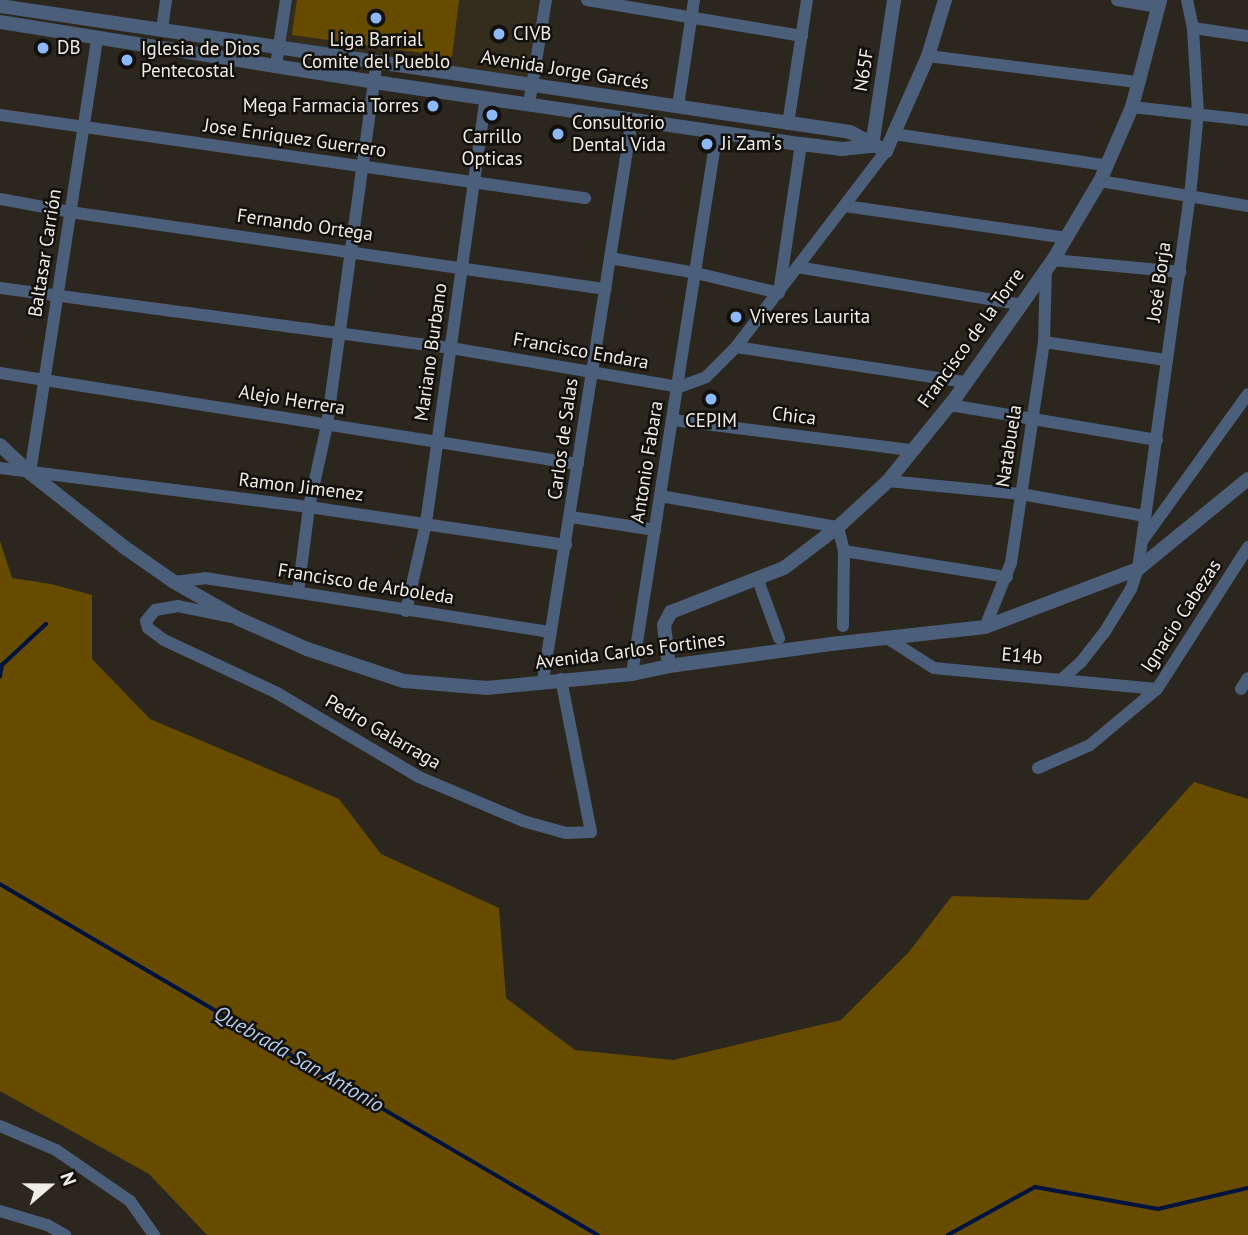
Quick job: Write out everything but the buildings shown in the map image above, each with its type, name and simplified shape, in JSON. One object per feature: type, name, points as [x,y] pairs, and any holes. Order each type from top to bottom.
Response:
[{"type":"street","points":[[162,29],[166,0]]},
{"type":"street","points":[[276,66],[286,0]]},
{"type":"street","points":[[529,104],[546,0]]},
{"type":"street","points":[[587,0],[802,36]]},
{"type":"street","points":[[678,106],[694,0]]},
{"type":"street","points":[[788,124],[807,0]]},
{"type":"street","name":"N65F","points":[[879,149],[894,0]]},
{"type":"street","points":[[679,387],[706,377],[736,347],[845,206],[879,149],[894,134],[928,56],[945,0]]},
{"type":"street","points":[[1117,0],[1159,4]]},
{"type":"street","name":"José Borja","points":[[1062,679],[1081,662],[1104,632],[1131,589],[1138,569],[1190,196],[1198,113],[1193,27],[1187,0]]},
{"type":"street","name":"Avenida Jorge Garcés","points":[[0,6],[20,4],[162,29],[850,132],[879,149]]},
{"type":"street","name":"Francisco de la Torre","points":[[669,666],[664,625],[671,612],[784,568],[838,527],[888,481],[910,450],[950,405],[1018,304],[1067,238],[1100,181],[1132,107],[1159,4]]},
{"type":"street","name":"Avenida Jorge Garcés","points":[[0,22],[374,82],[801,144],[842,149],[879,149]]},
{"type":"street","points":[[1193,27],[1248,36]]},
{"type":"street","name":"Baltasar Carrión","points":[[30,474],[97,38]]},
{"type":"street","points":[[928,56],[1138,82]]},
{"type":"street","points":[[298,592],[309,507],[327,425],[377,62]]},
{"type":"street","name":"Mariano Burbano","points":[[406,611],[426,523],[486,98]]},
{"type":"street","points":[[1132,107],[1248,120]]},
{"type":"street","name":"Jose Enriquez Guerrero","points":[[0,115],[585,198]]},
{"type":"street","name":"Carlos de Salas","points":[[543,681],[571,517],[617,198],[632,119]]},
{"type":"street","name":"Antonio Fabara","points":[[632,674],[718,132]]},
{"type":"street","points":[[894,134],[1105,165]]},
{"type":"street","points":[[779,293],[801,144]]},
{"type":"street","points":[[1100,181],[1248,206]]},
{"type":"street","name":"Fernando Ortega","points":[[0,199],[70,212],[350,250],[605,289]]},
{"type":"street","points":[[845,206],[1067,238]]},
{"type":"street","points":[[610,258],[696,273],[779,293]]},
{"type":"street","points":[[1049,263],[1180,272]]},
{"type":"street","name":"Natabuela","points":[[985,627],[1007,577],[1034,421],[1044,342],[1049,263]]},
{"type":"street","points":[[797,267],[1018,304]]},
{"type":"street","name":"Francisco Endara","points":[[0,288],[451,348],[679,387]]},
{"type":"street","points":[[1044,342],[1166,360]]},
{"type":"street","points":[[736,347],[965,382]]},
{"type":"street","name":"Alejo Herrera","points":[[0,373],[578,464]]},
{"type":"street","points":[[1142,543],[1248,394]]},
{"type":"street","points":[[950,405],[1157,440]]},
{"type":"street","name":"Chica","points":[[673,420],[910,450]]},
{"type":"street","name":"Avenida Carlos Fortines","points":[[0,445],[30,474],[124,547],[174,582],[239,619],[307,649],[404,681],[487,688],[632,674],[669,666],[831,644],[890,640],[985,627],[1138,569],[1248,479]]},
{"type":"street","name":"Ramon Jimenez","points":[[0,468],[30,474],[309,507],[566,545]]},
{"type":"street","points":[[888,481],[1021,494],[1144,516]]},
{"type":"street","points":[[660,496],[838,527],[844,551],[843,626]]},
{"type":"street","points":[[571,517],[655,530]]},
{"type":"street","name":"Ignacio Cabezas","points":[[1038,768],[1090,745],[1157,689],[1248,547]]},
{"type":"street","points":[[844,551],[1007,577]]},
{"type":"street","name":"Francisco de Arboleda","points":[[174,582],[205,578],[551,632]]},
{"type":"street","points":[[758,580],[779,638]]},
{"type":"street","name":"Pedro Galarraga","points":[[239,619],[178,606],[155,610],[146,621],[148,628],[164,640],[276,693],[401,767],[474,802],[566,833],[591,832],[561,680]]},
{"type":"street","name":"E14b","points":[[890,640],[934,668],[1157,689]]},
{"type":"street","points":[[0,1126],[56,1150],[130,1201],[155,1235]]},
{"type":"street","points":[[0,1211],[47,1225],[65,1235]]},
{"type":"shaded area","points":[[294,0],[539,0],[527,78],[287,41]]},
{"type":"shaded area","name":"Liga Barrial Comite del Pueblo","points":[[297,0],[459,0],[452,57],[292,35]]},
{"type":"shaded area","points":[[0,541],[12,578],[51,584],[92,595],[92,659],[150,719],[339,799],[381,854],[499,908],[506,998],[575,1050],[673,1060],[841,1020],[908,953],[952,896],[1088,900],[1194,782],[1248,799],[1248,1235],[207,1235],[149,1174],[0,1091]]},
{"type":"waterway","points":[[0,677],[2,665],[46,624]]},
{"type":"waterway","name":"Quebrada San Antonio","points":[[0,884],[598,1235]]},
{"type":"waterway","name":"Quebrada San Antonio","points":[[948,1235],[1035,1187],[1158,1209],[1248,1188]]},
{"type":"place","name":"Liga Barrial Comite del Pueblo","points":[[376,18]]},
{"type":"place","name":"CIVB","points":[[499,34]]},
{"type":"place","name":"DB","points":[[43,48]]},
{"type":"place","name":"Iglesia de Dios Pentecostal","points":[[127,60]]},
{"type":"place","name":"Mega Farmacia Torres","points":[[433,106]]},
{"type":"place","name":"Carrillo Opticas","points":[[492,115]]},
{"type":"place","name":"Consultorio Dental Vida","points":[[558,134]]},
{"type":"place","name":"Ji Zam's","points":[[707,144]]},
{"type":"place","name":"Viveres Laurita","points":[[736,317]]},
{"type":"place","name":"CEPIM","points":[[711,399]]}]
